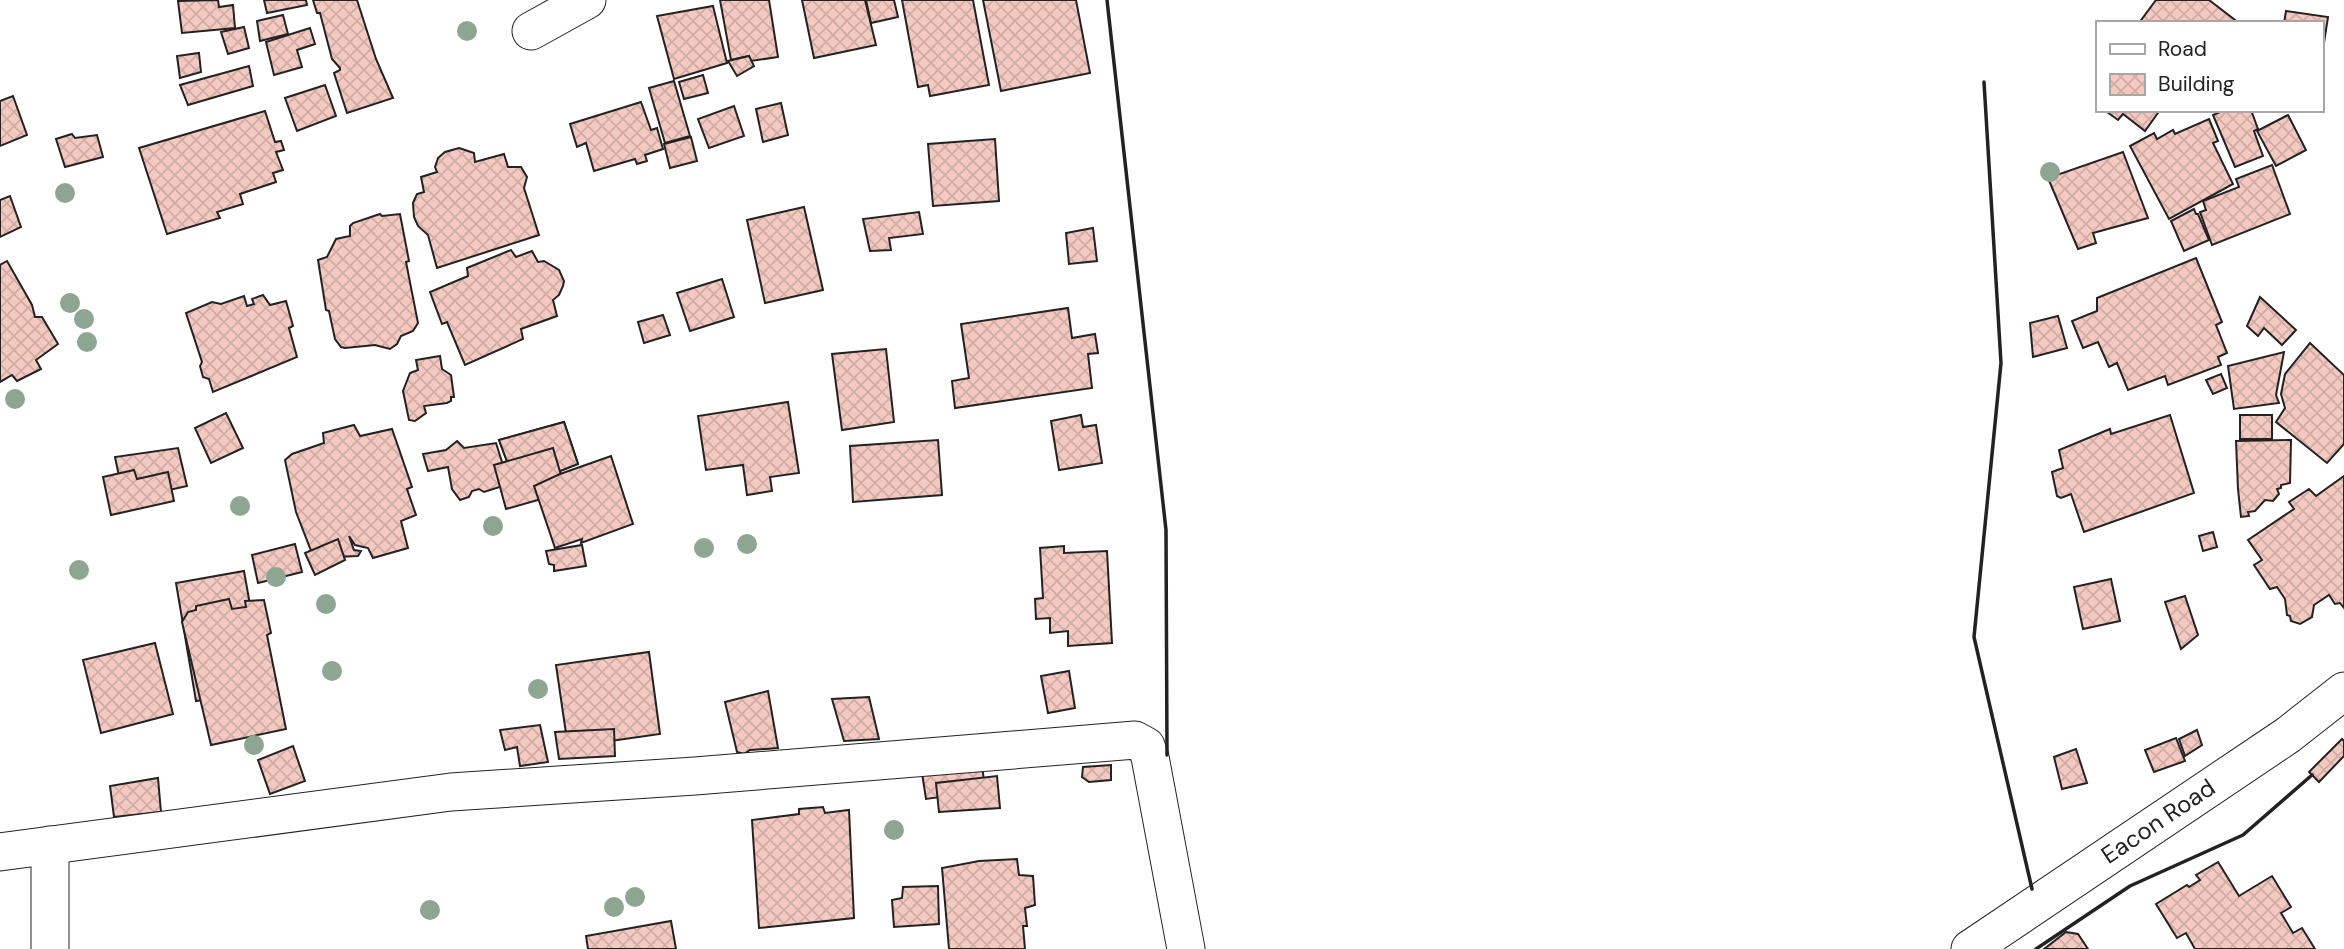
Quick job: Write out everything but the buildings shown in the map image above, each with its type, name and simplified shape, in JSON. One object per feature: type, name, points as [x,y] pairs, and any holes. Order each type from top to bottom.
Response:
[{"type":"street","points":[[531,31],[587,0]]},
{"type":"street","name":"Eacon Road","points":[[1970,949],[2287,735],[2344,691]]},
{"type":"street","points":[[0,852],[451,792],[695,776],[1135,740],[1146,746],[1150,757],[1186,949]]},
{"type":"street","points":[[50,845],[50,949]]},
{"type":"wall","points":[[1107,0],[1166,530],[1167,755]]},
{"type":"wall","points":[[1984,82],[2001,363],[1974,637],[2032,889]]},
{"type":"wall","points":[[2036,949],[2130,886],[2243,835],[2312,775]]}]
